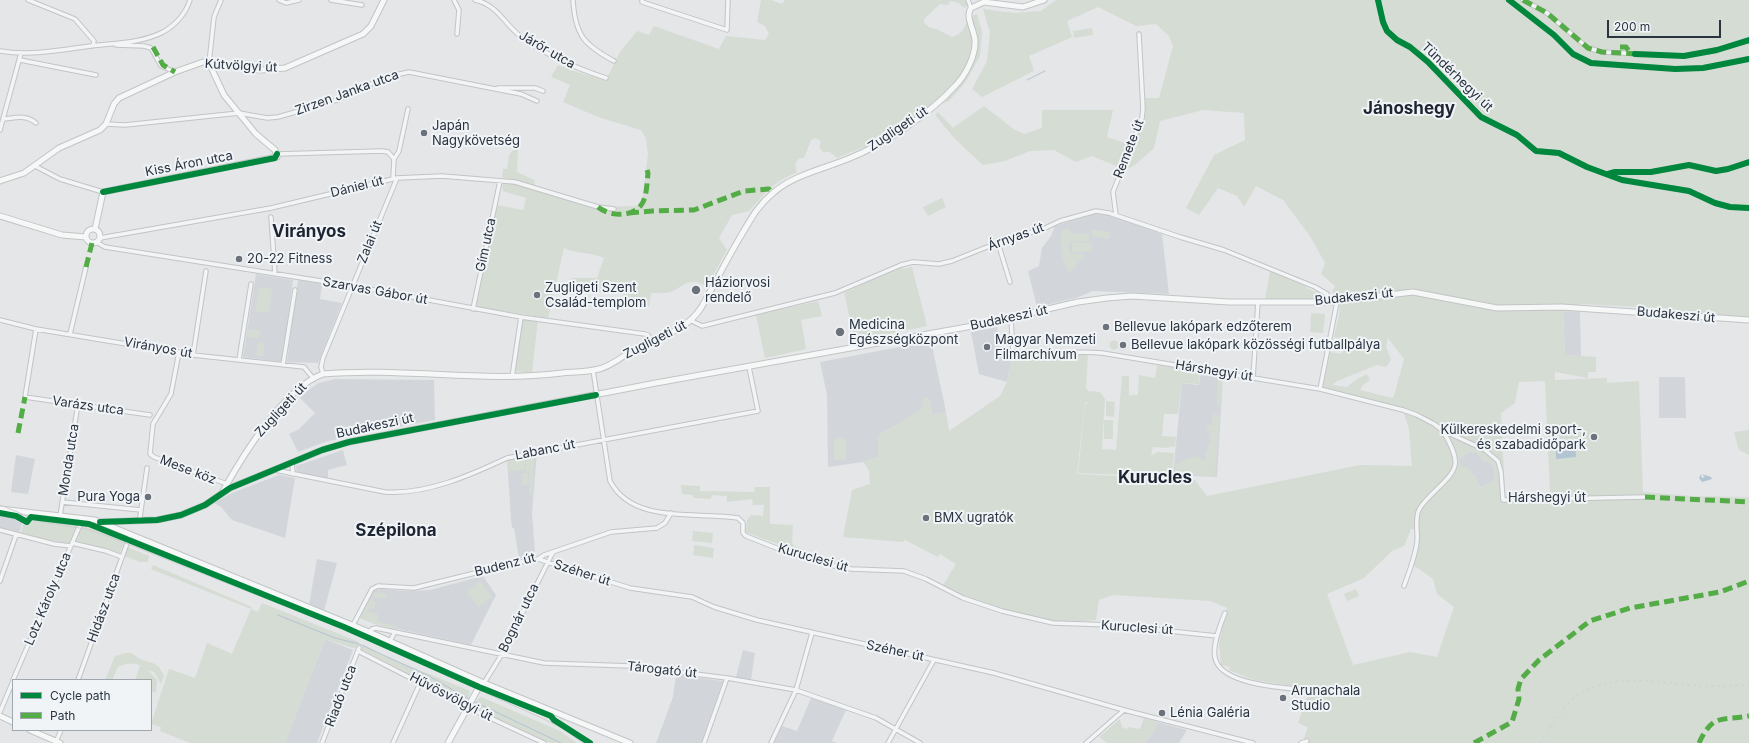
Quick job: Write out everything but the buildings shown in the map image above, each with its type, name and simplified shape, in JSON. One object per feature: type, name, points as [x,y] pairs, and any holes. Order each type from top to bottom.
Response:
[{"type":"main road","name":"Kútvölgyi út","points":[[106,124],[114,104],[119,98],[175,72],[203,62],[269,70],[290,67],[362,34],[371,26],[384,0]]},
{"type":"main road","points":[[971,8],[984,2],[1024,7],[1044,0]]},
{"type":"main road","name":"Zugligeti út","points":[[223,492],[258,434],[300,387],[313,378],[323,374],[391,373],[531,377],[593,370],[604,367],[630,351],[682,328],[692,321],[701,308],[748,220],[772,193],[792,180],[851,158],[883,142],[930,109],[956,86],[966,71],[974,48],[974,35],[969,13],[971,8]]},
{"type":"main road","points":[[209,63],[224,95],[256,134],[277,154]]},
{"type":"main road","points":[[0,181],[24,173],[59,148],[100,130],[106,124]]},
{"type":"main road","name":"Kiss Áron utca","points":[[103,192],[275,158],[277,154]]},
{"type":"main road","points":[[95,229],[103,192]]},
{"type":"main road","points":[[0,216],[62,235],[86,237]]},
{"type":"main road","points":[[95,229],[100,233],[98,240],[89,242],[86,237],[88,230],[95,229]]},
{"type":"main road","name":"Budakeszi út","points":[[100,522],[157,520],[175,517],[200,508],[223,492],[241,484],[349,442],[1011,318],[1078,302],[1106,298],[1132,296],[1258,302],[1337,302],[1413,292],[1497,308],[1562,307],[1749,320]]},
{"type":"main road","points":[[233,474],[236,481],[241,484]]},
{"type":"main road","points":[[0,509],[82,518],[100,522]]},
{"type":"main road","name":"Hűvösvölgyi út","points":[[100,522],[369,632],[484,683],[630,743]]},
{"type":"main road","points":[[448,743],[479,687],[484,683]]},
{"type":"main road","points":[[0,716],[12,722]]},
{"type":"main road","points":[[32,731],[57,742]]},
{"type":"street","points":[[28,0],[74,20],[94,41],[92,46]]},
{"type":"street","points":[[0,51],[21,53],[75,49],[115,44],[162,32],[178,21],[190,0]]},
{"type":"street","points":[[209,63],[214,17],[221,0]]},
{"type":"street","points":[[279,0],[286,3],[299,0]]},
{"type":"street","points":[[331,0],[362,5]]},
{"type":"street","points":[[456,34],[459,10],[454,0],[460,0]]},
{"type":"street","name":"Járőr utca","points":[[476,0],[491,6],[516,33],[549,54],[566,64],[606,78]]},
{"type":"street","points":[[573,0],[574,14],[581,35],[595,51],[614,61]]},
{"type":"street","points":[[642,0],[642,2],[680,16],[727,30],[728,0]]},
{"type":"street","points":[[968,0],[971,8]]},
{"type":"street","name":"Tündérhegyi út","points":[[1378,0],[1381,16],[1388,30],[1398,40],[1410,47],[1428,62],[1481,117],[1517,135],[1536,151],[1559,153],[1622,180],[1689,191],[1715,203],[1730,207],[1749,208]]},
{"type":"street","points":[[1509,0],[1554,35],[1578,58],[1591,63],[1675,69],[1703,68],[1749,58]]},
{"type":"street","points":[[1523,0],[1552,17],[1588,48],[1602,52],[1684,56],[1717,50],[1749,40]]},
{"type":"street","name":"Remete út","points":[[1116,215],[1113,192],[1142,113],[1139,34]]},
{"type":"street","points":[[115,44],[151,48],[161,66],[175,72]]},
{"type":"street","points":[[0,130],[21,53]]},
{"type":"street","points":[[20,60],[96,75]]},
{"type":"street","name":"Zirzen Janka utca","points":[[106,124],[125,125],[239,113],[267,118],[284,116],[337,100],[386,77],[409,72],[521,94],[537,101]]},
{"type":"street","name":"Zirzen Janka utca","points":[[493,88],[535,88],[543,91]]},
{"type":"street","name":"Zalai út","points":[[323,374],[321,362],[353,286],[395,178],[394,159],[399,151],[408,109]]},
{"type":"street","points":[[4,119],[22,116],[36,123]]},
{"type":"street","points":[[277,154],[382,151],[388,152],[394,159]]},
{"type":"street","points":[[1608,174],[1615,172],[1651,172],[1689,165],[1716,171],[1728,169],[1749,162]]},
{"type":"street","points":[[35,166],[60,179],[103,192]]},
{"type":"street","name":"Dániel út","points":[[98,240],[270,208],[395,178],[442,176],[515,182],[598,207],[614,209]]},
{"type":"street","name":"Gím utca","points":[[473,309],[500,181]]},
{"type":"street","name":"Árnyas út","points":[[692,321],[702,326],[819,298],[851,288],[890,268],[913,262],[939,264],[952,261],[998,243],[1041,230],[1060,220],[1096,211],[1116,215],[1224,250],[1315,287],[1327,294],[1330,302]]},
{"type":"street","points":[[271,217],[275,274]]},
{"type":"street","name":"Szarvas Gábor út","points":[[98,240],[105,247],[353,286],[521,317],[645,334],[648,335],[652,341]]},
{"type":"street","points":[[998,243],[1010,282]]},
{"type":"street","points":[[70,334],[86,267]]},
{"type":"street","points":[[194,355],[206,271]]},
{"type":"street","points":[[239,360],[251,284]]},
{"type":"street","points":[[283,365],[295,290]]},
{"type":"street","points":[[1253,378],[1258,302]]},
{"type":"street","points":[[1320,389],[1337,302]]},
{"type":"street","points":[[512,377],[521,317]]},
{"type":"street","name":"Hárshegyi út","points":[[1011,318],[1013,354],[1072,354],[1082,351],[1320,389],[1403,410],[1485,450],[1498,461],[1501,472],[1503,500],[1645,497]]},
{"type":"street","name":"Virányos út","points":[[0,320],[36,329],[194,355],[304,367],[313,378]]},
{"type":"street","name":"Varázs utca","points":[[36,329],[25,396],[150,415]]},
{"type":"street","points":[[153,424],[173,389],[179,352]]},
{"type":"street","name":"Labanc út","points":[[275,470],[385,492],[400,493],[446,482],[483,469],[507,458],[758,410],[749,367]]},
{"type":"street","name":"Kuruclesi út","points":[[593,370],[610,481],[620,496],[642,509],[671,513],[738,518],[743,523],[743,533],[746,536],[789,553],[814,561],[852,569],[904,571],[926,579],[963,598],[1002,611],[1053,623],[1112,625],[1217,636]]},
{"type":"street","name":"Monda utca","points":[[60,516],[78,404]]},
{"type":"street","points":[[153,424],[150,415],[159,412]]},
{"type":"street","name":"Mese köz","points":[[153,424],[150,454],[154,457],[227,484]]},
{"type":"street","points":[[1404,586],[1412,564],[1417,542],[1416,523],[1419,511],[1430,496],[1447,481],[1454,472],[1454,453],[1442,430]]},
{"type":"street","points":[[292,463],[293,474]]},
{"type":"street","points":[[140,517],[147,468]]},
{"type":"street","points":[[62,502],[141,510]]},
{"type":"street","name":"Budenz út","points":[[353,626],[372,590],[378,586],[414,588],[538,559],[553,552],[611,532],[657,528],[664,523],[671,513]]},
{"type":"street","name":"Lotz Károly utca","points":[[14,679],[82,518]]},
{"type":"street","points":[[0,530],[54,544],[71,544],[106,551],[122,557]]},
{"type":"street","points":[[0,581],[16,535]]},
{"type":"street","name":"Hidász utca","points":[[78,679],[130,535]]},
{"type":"street","name":"Bognár utca","points":[[484,683],[502,654],[553,552]]},
{"type":"street","name":"Széher út","points":[[538,559],[630,588],[692,597],[714,607],[757,620],[999,674],[1124,710],[1253,743]]},
{"type":"street","points":[[1225,613],[1217,636],[1216,661],[1220,668],[1227,674],[1247,681],[1280,688],[1307,690]]},
{"type":"street","name":"Tárogató út","points":[[369,632],[372,628],[376,628],[544,663],[631,666],[727,678],[796,690],[876,718],[920,743]]},
{"type":"street","points":[[390,642],[395,632]]},
{"type":"street","points":[[771,743],[796,690],[812,633]]},
{"type":"street","name":"Hűvösvölgyi út","points":[[359,649],[468,707],[544,743]]},
{"type":"street","name":"Riadó utca","points":[[322,743],[359,649]]},
{"type":"street","points":[[888,743],[934,660]]},
{"type":"street","points":[[704,743],[727,678]]},
{"type":"street","points":[[393,743],[421,681]]},
{"type":"street","name":"Lotz Károly utca","points":[[0,712],[12,683]]},
{"type":"street","points":[[1086,743],[1124,710]]},
{"type":"street","points":[[553,711],[551,716],[554,720],[590,743]]},
{"type":"street","points":[[57,742],[60,731]]},
{"type":"street","points":[[1301,743],[1307,741]]},
{"type":"shaded area","points":[[761,0],[771,0],[782,4],[785,0],[966,0],[967,5],[964,8],[959,3],[950,1],[948,5],[940,4],[924,19],[924,23],[930,28],[936,29],[952,37],[958,34],[966,25],[967,18],[977,14],[982,32],[980,56],[965,83],[949,101],[929,108],[897,130],[891,128],[883,133],[881,140],[837,158],[830,152],[823,152],[819,147],[821,141],[815,138],[811,140],[804,158],[799,158],[795,164],[797,172],[781,180],[769,189],[749,211],[732,215],[719,238],[727,250],[707,286],[696,282],[689,282],[671,292],[651,293],[649,306],[630,307],[630,300],[624,300],[623,294],[597,292],[596,288],[568,284],[572,278],[597,278],[604,258],[564,248],[548,318],[476,307],[497,205],[523,210],[526,198],[503,191],[502,184],[508,184],[509,179],[502,177],[503,169],[507,169],[509,155],[515,148],[518,150],[517,172],[534,180],[536,190],[601,207],[637,206],[642,201],[648,154],[646,138],[641,130],[598,117],[563,102],[570,85],[551,77],[558,65],[606,80],[620,52],[637,31],[649,35],[654,26],[719,49],[726,36],[765,40],[769,34],[765,26],[757,22]]},
{"type":"shaded area","points":[[1056,0],[1749,0],[1749,318],[1734,318],[1661,308],[1580,304],[1580,312],[1563,312],[1565,355],[1596,357],[1596,372],[1588,372],[1588,378],[1555,372],[1555,380],[1607,378],[1607,383],[1639,381],[1643,492],[1691,496],[1749,497],[1749,743],[1298,743],[1303,741],[1308,727],[1298,723],[1310,689],[1254,680],[1229,670],[1230,667],[1221,665],[1219,643],[1227,608],[1211,601],[1113,595],[1099,600],[1096,620],[1058,624],[1002,611],[963,598],[942,587],[956,564],[940,554],[938,557],[905,540],[903,542],[843,537],[852,490],[870,484],[869,470],[863,462],[878,457],[878,436],[918,412],[922,406],[924,397],[929,399],[932,415],[946,412],[949,431],[1000,396],[1007,382],[1013,354],[1019,356],[1088,354],[1086,388],[1091,394],[1090,391],[1100,392],[1105,399],[1102,449],[1116,450],[1122,376],[1129,376],[1129,395],[1138,395],[1139,375],[1155,378],[1157,365],[1200,372],[1199,384],[1182,383],[1178,414],[1164,414],[1162,436],[1176,437],[1175,446],[1165,448],[1153,447],[1151,455],[1158,452],[1174,453],[1172,477],[1078,473],[1085,405],[1090,401],[1085,403],[1077,474],[1195,480],[1207,496],[1360,465],[1412,466],[1409,429],[1402,408],[1323,388],[1330,352],[1342,354],[1345,339],[1334,337],[1340,307],[1339,302],[1332,292],[1335,286],[1321,274],[1325,263],[1310,236],[1283,200],[1256,186],[1244,207],[1237,196],[1218,188],[1199,215],[1186,208],[1214,155],[1245,140],[1244,113],[1203,110],[1160,121],[1154,148],[1136,164],[1126,170],[1092,156],[1076,162],[1054,150],[1030,151],[1005,161],[983,165],[956,140],[935,115],[938,112],[953,128],[984,106],[1015,130],[1024,134],[1042,128],[1042,110],[1113,110],[1107,137],[1133,146],[1146,113],[1144,98],[1159,98],[1173,46],[1169,36],[1156,24],[1136,26],[1098,7],[1067,21],[1072,37],[1029,56],[1034,71],[982,97],[972,89],[987,61],[990,32],[983,9],[1014,13],[1041,11]],"holes":[[[1388,338],[1404,359],[1394,396],[1392,398],[1360,390],[1363,385],[1370,380],[1367,374],[1357,379],[1347,387],[1332,385],[1337,381],[1377,365],[1386,367],[1391,360],[1386,347]],[[1545,381],[1550,493],[1505,496],[1501,413],[1515,403],[1519,382]],[[1470,451],[1472,454],[1476,452],[1484,462],[1487,460],[1494,468],[1495,479],[1480,488],[1473,474],[1467,468],[1460,465],[1458,459]],[[1411,529],[1416,529],[1417,542],[1412,564],[1433,579],[1437,594],[1454,607],[1437,657],[1410,652],[1353,665],[1327,594],[1364,578],[1392,551],[1404,546]]]},
{"type":"shaded area","points":[[1092,28],[1093,35],[1074,38],[1073,31]]},
{"type":"shaded area","points":[[942,198],[946,207],[928,216],[923,207]]},
{"type":"shaded area","points":[[1094,214],[1109,215],[1162,234],[1169,294],[1093,291],[1076,298],[1037,307],[1028,271],[1039,266],[1042,248],[1051,236],[1055,226]]},
{"type":"shaded area","points":[[1068,228],[1072,234],[1089,233],[1089,241],[1071,241],[1068,247],[1070,253],[1084,255],[1084,259],[1081,259],[1073,270],[1069,272],[1062,257],[1061,246],[1062,230]]},
{"type":"shaded area","points":[[1093,230],[1110,232],[1109,239],[1092,236]]},
{"type":"shaded area","points":[[1072,242],[1092,243],[1091,252],[1072,252]]},
{"type":"shaded area","points":[[901,266],[902,269],[912,267],[927,326],[855,341],[844,293]]},
{"type":"shaded area","points":[[1270,271],[1307,287],[1323,296],[1326,296],[1325,300],[1265,300]]},
{"type":"shaded area","points":[[256,274],[293,280],[282,362],[243,357]]},
{"type":"shaded area","points":[[298,280],[322,284],[320,299],[342,303],[318,363],[287,362]]},
{"type":"shaded area","points":[[259,287],[272,289],[269,313],[255,312]]},
{"type":"shaded area","points":[[818,301],[822,316],[801,320],[806,349],[765,358],[756,315]]},
{"type":"shaded area","points":[[1563,311],[1580,312],[1581,356],[1565,355]]},
{"type":"shaded area","points":[[1311,313],[1325,314],[1323,333],[1310,332]]},
{"type":"shaded area","points":[[521,317],[538,319],[532,373],[514,371]]},
{"type":"shaded area","points":[[997,327],[1000,350],[1011,349],[1013,354],[1007,382],[979,374],[971,332]]},
{"type":"shaded area","points":[[248,329],[260,330],[259,338],[247,337]]},
{"type":"shaded area","points":[[1114,340],[1119,345],[1114,350],[1109,345]]},
{"type":"shaded area","points":[[931,341],[946,412],[932,415],[929,399],[918,412],[878,436],[878,457],[863,462],[828,467],[827,395],[820,362]]},
{"type":"shaded area","name":"Bellevue lakópark közösségi futballpálya","points":[[1123,341],[1128,346],[1123,351],[1118,346]]},
{"type":"shaded area","points":[[258,342],[265,343],[263,356],[256,356]]},
{"type":"shaded area","points":[[1201,372],[1223,375],[1217,477],[1173,475],[1182,383],[1199,385]]},
{"type":"shaded area","points":[[1218,375],[1223,376],[1220,406],[1217,405]]},
{"type":"shaded area","points":[[1659,377],[1685,377],[1686,418],[1659,418]]},
{"type":"shaded area","points":[[335,379],[434,380],[435,420],[325,442],[298,452],[289,434],[299,429],[315,413],[300,398],[308,390],[319,383]]},
{"type":"shaded area","points":[[1106,401],[1115,402],[1114,417],[1106,416]]},
{"type":"shaded area","points":[[1213,414],[1220,415],[1215,476],[1174,474],[1176,465],[1186,459],[1199,456],[1201,459],[1207,460],[1205,455],[1211,438],[1206,425],[1212,425]]},
{"type":"shaded area","points":[[1104,420],[1113,420],[1113,439],[1104,439]]},
{"type":"shaded area","points":[[1749,430],[1749,455],[1739,450],[1734,432]]},
{"type":"shaded area","points":[[834,438],[846,438],[846,459],[834,460]]},
{"type":"shaded area","points":[[343,450],[347,465],[328,470],[328,479],[297,474],[296,466]]},
{"type":"shaded area","points":[[537,451],[532,513],[535,552],[519,559],[514,528],[512,528],[507,458]]},
{"type":"shaded area","points":[[1470,451],[1476,451],[1484,462],[1487,460],[1494,468],[1495,480],[1480,488],[1474,475],[1460,465],[1458,459]]},
{"type":"shaded area","points":[[535,453],[532,495],[529,495],[530,472],[526,472],[526,455]]},
{"type":"shaded area","points":[[16,455],[35,459],[28,494],[11,492]]},
{"type":"shaded area","points":[[516,457],[525,457],[525,470],[508,471],[508,460],[515,460]]},
{"type":"shaded area","points":[[522,473],[528,473],[528,485],[522,485]]},
{"type":"shaded area","points":[[279,475],[295,478],[285,538],[232,520],[221,507],[214,503],[232,493]]},
{"type":"shaded area","points":[[681,485],[700,486],[700,491],[754,492],[755,487],[770,487],[770,524],[793,525],[792,542],[794,546],[807,551],[805,554],[782,548],[781,545],[746,531],[747,520],[751,515],[763,516],[764,505],[753,505],[752,499],[727,502],[727,496],[712,495],[711,499],[693,498],[693,495],[682,494]]},
{"type":"shaded area","points":[[0,511],[17,515],[23,519],[18,538],[0,533]]},
{"type":"shaded area","points":[[38,518],[92,523],[126,538],[119,554],[71,540],[69,544],[21,534],[23,525]]},
{"type":"shaded area","points":[[693,531],[713,533],[712,543],[692,541]]},
{"type":"shaded area","points":[[694,545],[714,548],[713,558],[693,555]]},
{"type":"shaded area","points":[[127,547],[149,556],[148,562],[140,562],[124,556]]},
{"type":"shaded area","points":[[317,559],[337,563],[324,611],[309,605]]},
{"type":"shaded area","points":[[153,565],[252,607],[251,609],[151,569]]},
{"type":"shaded area","points":[[483,576],[496,595],[471,645],[375,624],[360,618],[373,591],[381,589],[405,591],[430,590]]},
{"type":"shaded area","points":[[480,581],[492,597],[478,607],[466,591]]},
{"type":"shaded area","points":[[1356,589],[1359,596],[1347,601],[1344,594]]},
{"type":"shaded area","points":[[373,592],[387,594],[386,598],[373,597]]},
{"type":"shaded area","points":[[370,597],[372,597],[371,601],[376,602],[374,609],[369,608],[368,611],[379,615],[377,621],[396,626],[395,629],[375,624],[360,618]]},
{"type":"shaded area","points":[[262,603],[359,642],[357,647],[353,648],[325,639],[285,743],[190,743],[160,731],[161,727],[152,724],[169,669],[195,678],[207,643],[232,654],[251,609],[258,612]]},
{"type":"shaded area","points":[[325,639],[353,650],[317,743],[285,743]]},
{"type":"shaded area","points":[[363,644],[383,655],[470,691],[468,699],[453,689],[449,695],[361,649]]},
{"type":"shaded area","points":[[743,650],[755,653],[751,680],[736,677]]},
{"type":"shaded area","points":[[131,653],[140,659],[155,664],[159,667],[164,676],[161,684],[154,672],[148,670],[157,680],[156,693],[152,691],[152,679],[135,679],[140,666],[143,667],[136,664],[127,664],[118,667],[112,679],[105,679],[115,656]]},
{"type":"shaded area","points":[[676,675],[723,681],[701,743],[656,743],[673,697]]},
{"type":"shaded area","points":[[481,697],[560,731],[577,743],[550,743],[473,707]]},
{"type":"shaded area","points":[[811,698],[846,710],[832,741],[837,743],[774,743],[782,726],[797,731]]},
{"type":"shaded area","points":[[1144,718],[1157,722],[1155,729],[1145,743],[1107,743],[1099,737],[1120,719],[1122,727],[1127,729],[1129,727],[1140,729]]},
{"type":"shaded area","points":[[1157,722],[1187,730],[1179,743],[1145,743],[1155,729]]},
{"type":"water","points":[[1575,445],[1576,457],[1556,459],[1556,447]]},
{"type":"water","points":[[1701,474],[1702,478],[1705,477],[1702,474],[1711,477],[1712,479],[1702,482],[1699,478]]},
{"type":"waterway","points":[[1027,80],[1045,71]]},
{"type":"waterway","points":[[278,615],[335,638],[359,644],[429,676],[470,700]]},
{"type":"waterway","points":[[473,701],[561,743]]},
{"type":"tram line","points":[[0,505],[42,522],[86,529],[105,535],[343,629],[546,720],[562,728],[583,743]]},
{"type":"railway","points":[[1540,743],[1566,705],[1578,695],[1607,683],[1639,681],[1709,686],[1749,685]]},
{"type":"marked path","points":[[1523,0],[1547,13],[1588,48],[1602,52],[1638,54]]},
{"type":"marked path","points":[[153,47],[163,65],[175,72]]},
{"type":"marked path","points":[[1620,47],[1626,47],[1629,51],[1632,51]]},
{"type":"marked path","points":[[598,207],[609,213],[615,214],[634,211],[643,202],[647,188],[647,170]]},
{"type":"marked path","points":[[629,213],[694,210],[744,191],[769,189],[772,193]]},
{"type":"marked path","points":[[86,267],[92,243]]},
{"type":"marked path","points":[[18,433],[25,397]]},
{"type":"marked path","points":[[1645,497],[1749,502]]},
{"type":"marked path","points":[[1474,743],[1512,722],[1519,699],[1518,689],[1521,679],[1539,660],[1590,621],[1630,608],[1720,592],[1749,581]]},
{"type":"marked path","points":[[1699,743],[1709,727],[1719,720],[1749,716]]},
{"type":"cycle path","points":[[1378,0],[1383,22],[1387,31],[1428,62],[1481,117],[1517,135],[1536,151],[1559,153],[1587,167],[1622,180],[1689,191],[1715,203],[1730,207],[1749,208]]},
{"type":"cycle path","points":[[1509,0],[1554,35],[1573,54],[1591,63],[1675,69],[1703,68],[1749,59]]},
{"type":"cycle path","points":[[1635,54],[1684,56],[1717,50],[1749,40]]},
{"type":"cycle path","points":[[103,192],[275,158],[277,154]]},
{"type":"cycle path","points":[[1608,174],[1615,172],[1651,172],[1689,165],[1716,171],[1728,169],[1749,162]]},
{"type":"cycle path","points":[[100,522],[157,520],[181,515],[205,505],[230,488],[322,450],[349,442],[596,395]]},
{"type":"cycle path","points":[[0,513],[16,516],[27,522],[31,517],[89,524],[344,627],[479,687],[551,716],[554,720],[590,743]]},
{"type":"place","name":"Japán Nagykövetség","points":[[424,133]]},
{"type":"place","name":"20-22 Fitness","points":[[239,259]]},
{"type":"place","name":"Háziorvosi rendelő","points":[[696,290]]},
{"type":"place","name":"Zugligeti Szent Család-templom","points":[[537,295]]},
{"type":"place","name":"Bellevue lakópark edzőterem","points":[[1106,327]]},
{"type":"place","name":"Medicina Egészségközpont","points":[[840,332]]},
{"type":"place","name":"Bellevue lakópark közösségi futballpálya","points":[[1123,345]]},
{"type":"place","name":"Magyar Nemzeti Filmarchívum","points":[[987,347]]},
{"type":"place","name":"Külkereskedelmi sport-, és szabadidőpark","points":[[1594,437]]},
{"type":"place","name":"Pura Yoga","points":[[148,497]]},
{"type":"place","name":"BMX ugratók","points":[[926,518]]},
{"type":"place","name":"Arunachala Studio","points":[[1283,698]]},
{"type":"place","name":"Lénia Galéria","points":[[1162,713]]},
{"type":"district","name":"Jánoshegy","points":[[1409,109]]},
{"type":"district","name":"Virányos","points":[[309,232]]},
{"type":"district","name":"Kurucles","points":[[1155,478]]},
{"type":"district","name":"Szépilona","points":[[396,531]]}]
